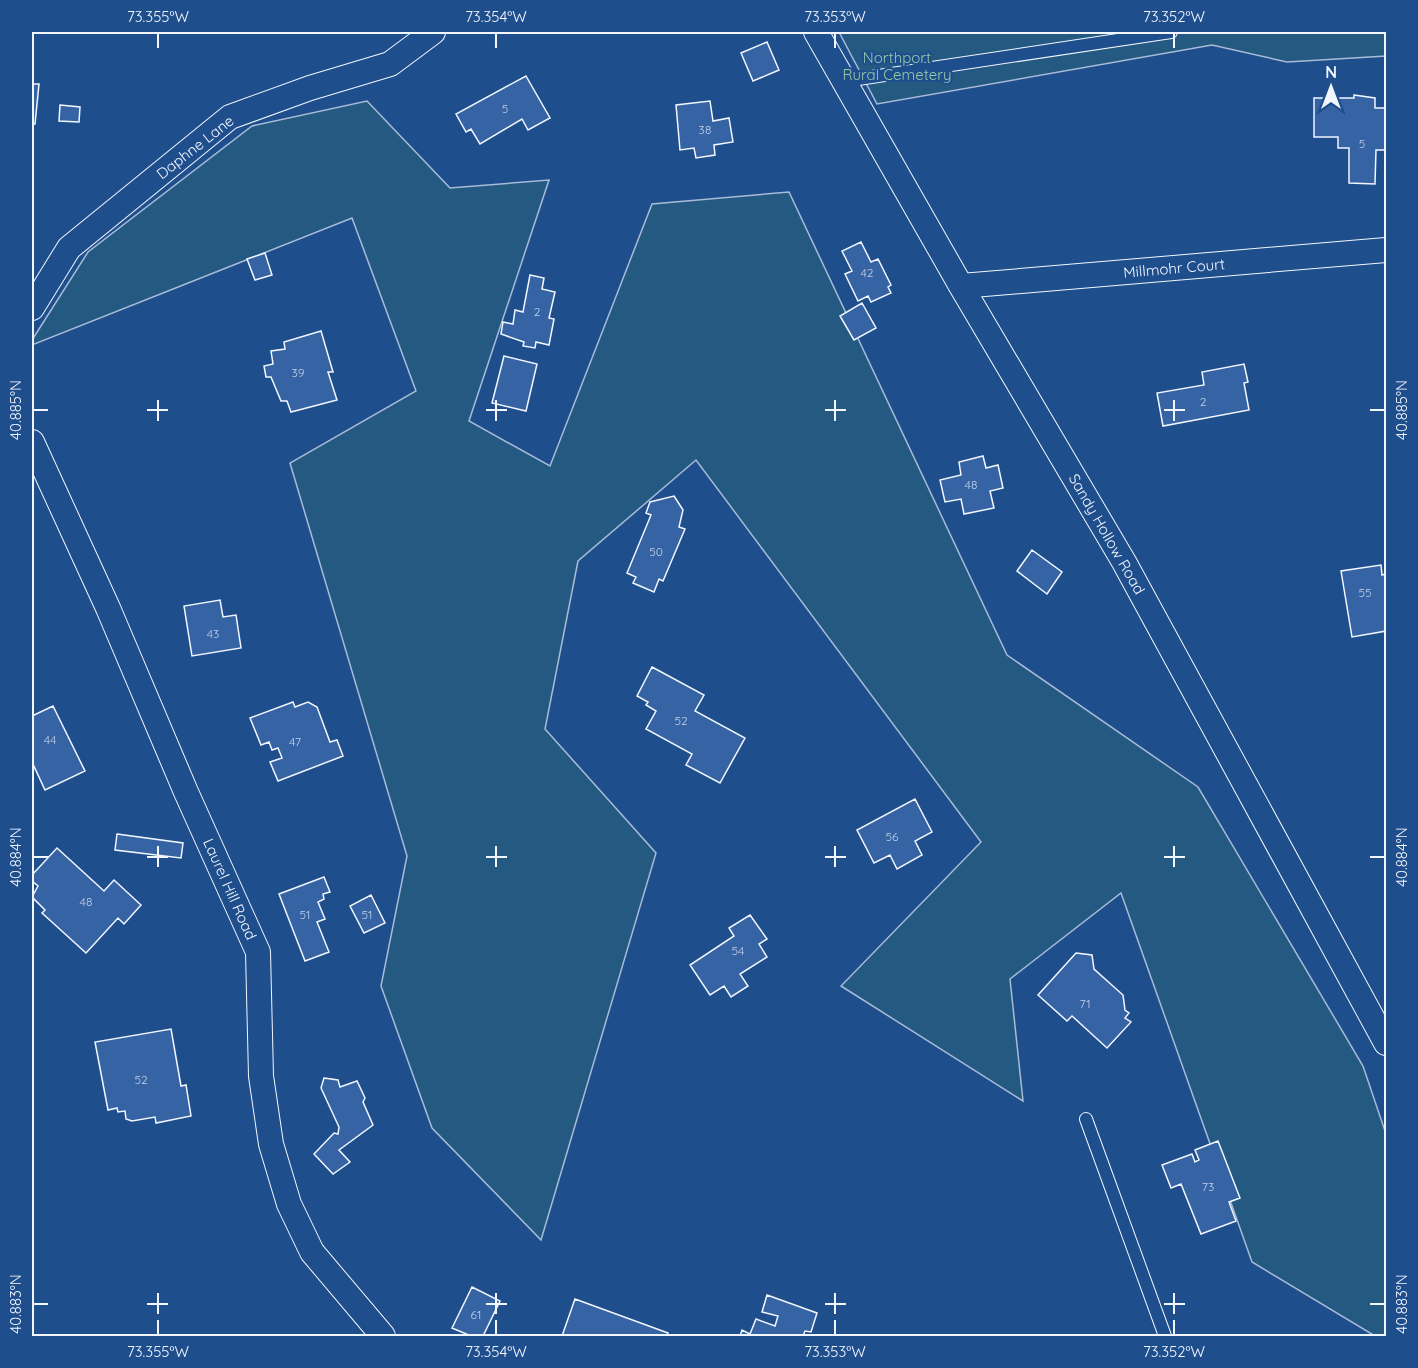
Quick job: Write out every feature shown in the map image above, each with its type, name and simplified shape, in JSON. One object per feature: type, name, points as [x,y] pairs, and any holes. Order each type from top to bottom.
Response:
[{"type":"street","name":"Daphne Lane","points":[[32,308],[69,248],[230,117],[310,88],[390,64],[433,32]]},
{"type":"street","name":"Sandy Hollow Road","points":[[816,32],[1124,562],[1386,1043]]},
{"type":"street","name":"Millmohr Court","points":[[962,286],[1386,250]]},
{"type":"street","name":"Laurel Hill Road","points":[[32,442],[108,608],[186,792],[258,952],[261,1076],[271,1144],[289,1204],[312,1252],[383,1336]]},
{"type":"lane","points":[[1085,32],[1086,45]]},
{"type":"lane","points":[[844,81],[1171,32]]},
{"type":"lane","points":[[1086,1119],[1165,1336]]},
{"type":"green space","name":"Northport Rural Cemetery","points":[[839,32],[1386,32],[1386,56],[1287,62],[1212,45],[877,104]]},
{"type":"green space","points":[[367,101],[450,188],[549,180],[469,421],[550,466],[652,204],[789,192],[1007,655],[1198,787],[1363,1066],[1386,1134],[1386,1336],[1375,1336],[1252,1262],[1121,893],[1010,979],[1023,1101],[841,986],[981,842],[696,460],[578,561],[545,729],[656,853],[541,1240],[432,1128],[381,986],[407,856],[290,463],[416,391],[352,218],[32,345],[32,340],[88,252],[252,126]]},
{"type":"building","points":[[767,42],[779,70],[753,81],[741,53]]},
{"type":"building","points":[[526,76],[550,118],[528,130],[522,119],[480,144],[471,129],[466,132],[456,114]]},
{"type":"building","points":[[32,84],[39,84],[35,124],[32,124]]},
{"type":"building","points":[[1354,95],[1375,98],[1375,108],[1386,108],[1386,150],[1376,150],[1375,184],[1349,183],[1349,148],[1338,148],[1338,137],[1314,137],[1314,98],[1354,98]]},
{"type":"building","points":[[710,101],[713,121],[729,118],[733,142],[714,145],[715,155],[696,158],[694,148],[680,150],[676,105]]},
{"type":"building","points":[[60,105],[80,107],[79,122],[59,121]]},
{"type":"building","points":[[861,242],[871,262],[878,259],[891,285],[888,287],[891,293],[871,302],[868,296],[858,301],[845,274],[852,271],[842,251]]},
{"type":"building","points":[[265,253],[272,275],[255,280],[247,259]]},
{"type":"building","points":[[530,275],[544,278],[542,289],[555,292],[549,318],[554,319],[549,345],[536,342],[535,348],[523,346],[524,342],[501,334],[503,322],[513,324],[515,310],[523,312]]},
{"type":"building","points":[[862,303],[876,328],[854,340],[840,316]]},
{"type":"building","points":[[321,331],[333,372],[328,372],[337,400],[291,412],[287,401],[281,401],[271,377],[266,377],[264,366],[273,364],[271,351],[285,349],[284,342]]},
{"type":"building","points":[[504,356],[537,364],[526,411],[492,403]]},
{"type":"building","points":[[1244,364],[1248,382],[1244,383],[1249,410],[1163,426],[1157,393],[1204,385],[1202,372]]},
{"type":"building","points":[[983,456],[986,468],[998,465],[1003,488],[990,491],[994,508],[964,514],[961,499],[945,502],[940,480],[961,475],[959,462]]},
{"type":"building","points":[[674,496],[683,510],[679,527],[685,529],[663,581],[659,579],[654,592],[633,583],[636,577],[627,573],[651,515],[646,513],[650,502]]},
{"type":"building","points":[[1032,550],[1062,572],[1047,594],[1017,571]]},
{"type":"building","points":[[1381,565],[1382,575],[1386,574],[1386,631],[1352,637],[1341,571]]},
{"type":"building","points":[[220,600],[223,617],[236,615],[241,648],[192,656],[184,606]]},
{"type":"building","points":[[652,667],[704,695],[695,711],[745,738],[720,783],[686,765],[692,754],[646,729],[656,711],[646,705],[648,702],[637,696]]},
{"type":"building","points":[[293,702],[295,707],[308,702],[317,707],[330,742],[337,740],[343,756],[278,781],[270,762],[282,758],[278,748],[272,750],[269,742],[261,745],[250,718]]},
{"type":"building","points":[[53,706],[85,771],[45,790],[32,762],[32,716]]},
{"type":"building","points":[[915,799],[932,832],[915,841],[922,855],[897,869],[890,855],[874,863],[857,830]]},
{"type":"building","points":[[117,834],[183,843],[181,858],[115,850]]},
{"type":"building","points":[[57,848],[104,891],[114,880],[141,905],[124,924],[118,918],[86,953],[42,913],[45,910],[32,897],[38,886],[32,881],[32,875]]},
{"type":"building","points":[[324,877],[330,892],[323,894],[324,899],[318,902],[325,919],[317,922],[329,952],[305,961],[279,894]]},
{"type":"building","points":[[371,895],[385,923],[364,933],[350,906]]},
{"type":"building","points":[[750,915],[767,939],[759,944],[767,957],[740,974],[748,986],[731,997],[724,986],[710,995],[690,965],[734,936],[729,928]]},
{"type":"building","points":[[1076,953],[1092,955],[1094,969],[1123,995],[1125,1010],[1129,1013],[1125,1018],[1131,1022],[1107,1048],[1072,1016],[1067,1021],[1038,995]]},
{"type":"building","points":[[171,1029],[181,1086],[186,1085],[191,1116],[156,1123],[155,1117],[132,1121],[126,1119],[125,1111],[118,1112],[117,1108],[108,1110],[95,1042]]},
{"type":"building","points":[[324,1078],[338,1080],[340,1087],[357,1081],[373,1125],[339,1150],[350,1162],[333,1174],[314,1154],[334,1133],[338,1134],[339,1127],[321,1088]]},
{"type":"building","points":[[1218,1141],[1240,1198],[1229,1202],[1236,1221],[1201,1234],[1181,1184],[1171,1188],[1162,1165],[1192,1154],[1195,1162],[1199,1160],[1195,1150]]},
{"type":"building","points":[[472,1287],[500,1301],[483,1336],[471,1336],[452,1328]]},
{"type":"building","points":[[767,1295],[817,1313],[811,1332],[805,1331],[803,1336],[740,1336],[742,1330],[750,1334],[756,1319],[775,1326],[778,1316],[762,1312]]},
{"type":"building","points":[[575,1299],[668,1333],[667,1336],[562,1336]]}]
